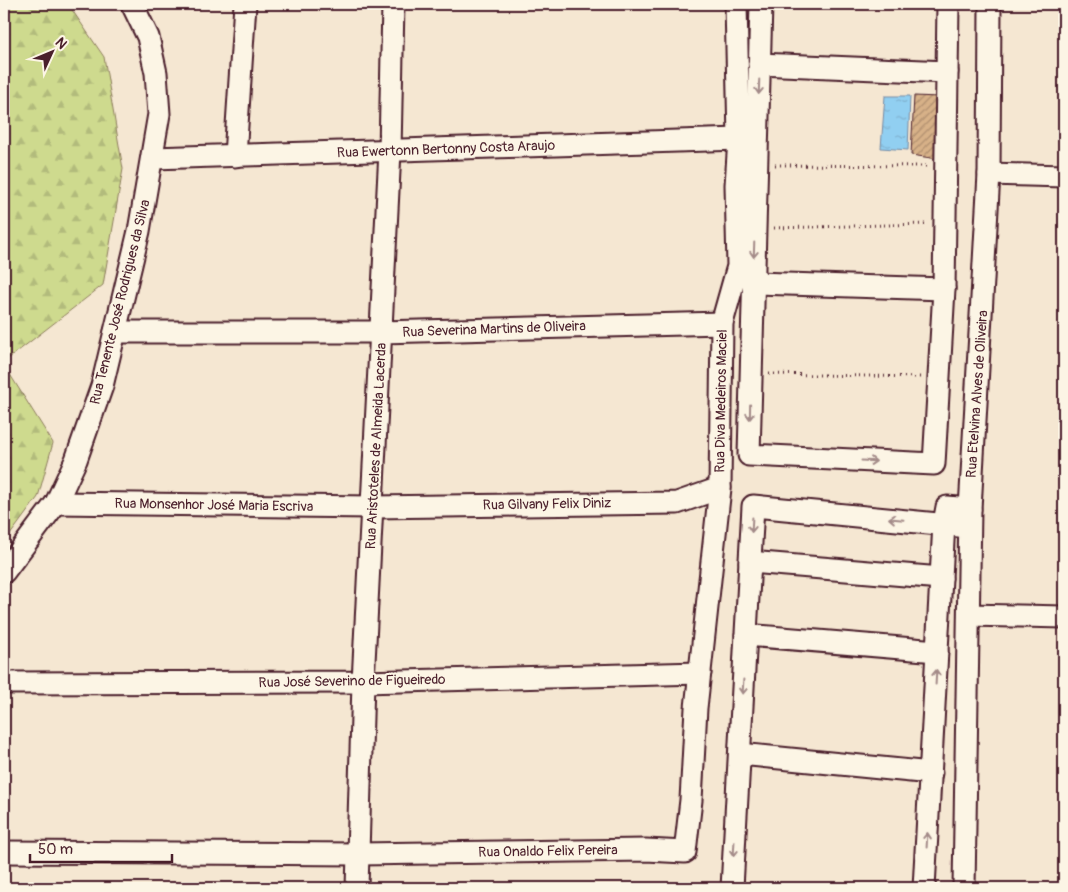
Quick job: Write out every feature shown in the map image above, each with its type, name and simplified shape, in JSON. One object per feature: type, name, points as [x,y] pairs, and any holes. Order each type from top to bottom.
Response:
[{"type":"street","name":"Rua Tenente José Rodrigues da Silva","points":[[4,572],[56,503],[76,460],[102,386],[139,231],[153,158],[158,114],[156,73],[148,37],[132,4]]},
{"type":"street","points":[[235,156],[245,4]]},
{"type":"street","name":"Rua Aristoteles de Almeida Lacerda","points":[[357,888],[363,682],[390,151],[393,4]]},
{"type":"street","name":"Rua Diva Medeiros Maciel","points":[[691,800],[700,673],[720,488],[722,323],[738,266],[736,185],[739,139],[736,4]]},
{"type":"street","points":[[761,4],[749,455],[934,464],[946,224],[948,4]]},
{"type":"street","name":"Rua Etelvina Alves de Oliveira","points":[[964,888],[970,518],[989,174],[990,4]]},
{"type":"street","points":[[759,64],[947,72]]},
{"type":"street","name":"Rua Ewertonn Bertonny Costa Araujo","points":[[153,158],[739,139]]},
{"type":"street","points":[[989,174],[1064,176]]},
{"type":"street","points":[[754,283],[944,289]]},
{"type":"street","name":"Rua Severina Martins de Oliveira","points":[[115,332],[382,332],[722,323]]},
{"type":"street","name":"Rua Gilvany Felix Diniz","points":[[372,507],[677,503],[720,488]]},
{"type":"street","name":"Rua Monsenhor José Maria Escriva","points":[[56,503],[372,507]]},
{"type":"street","points":[[732,888],[753,506],[944,523],[970,518]]},
{"type":"street","points":[[924,888],[944,523]]},
{"type":"street","points":[[750,562],[941,578]]},
{"type":"street","points":[[969,615],[1064,617]]},
{"type":"street","points":[[746,635],[937,651]]},
{"type":"street","name":"Rua José Severino de Figueiredo","points":[[4,683],[363,682],[700,673]]},
{"type":"street","points":[[740,754],[931,773]]},
{"type":"street","name":"Rua Onaldo Felix Pereira","points":[[359,854],[646,850],[685,852],[691,800]]},
{"type":"street","points":[[4,852],[359,854]]},
{"type":"path","points":[[756,165],[947,166]]},
{"type":"path","points":[[755,229],[946,224]]},
{"type":"path","points":[[751,374],[938,377]]},
{"type":"green space","points":[[4,4],[68,4],[104,57],[123,169],[103,285],[4,362]]},
{"type":"green space","points":[[4,365],[53,443],[38,497],[4,543]]},
{"type":"water","points":[[885,96],[910,96],[908,150],[881,148]]},
{"type":"building","points":[[914,96],[939,97],[938,159],[911,155]]}]
